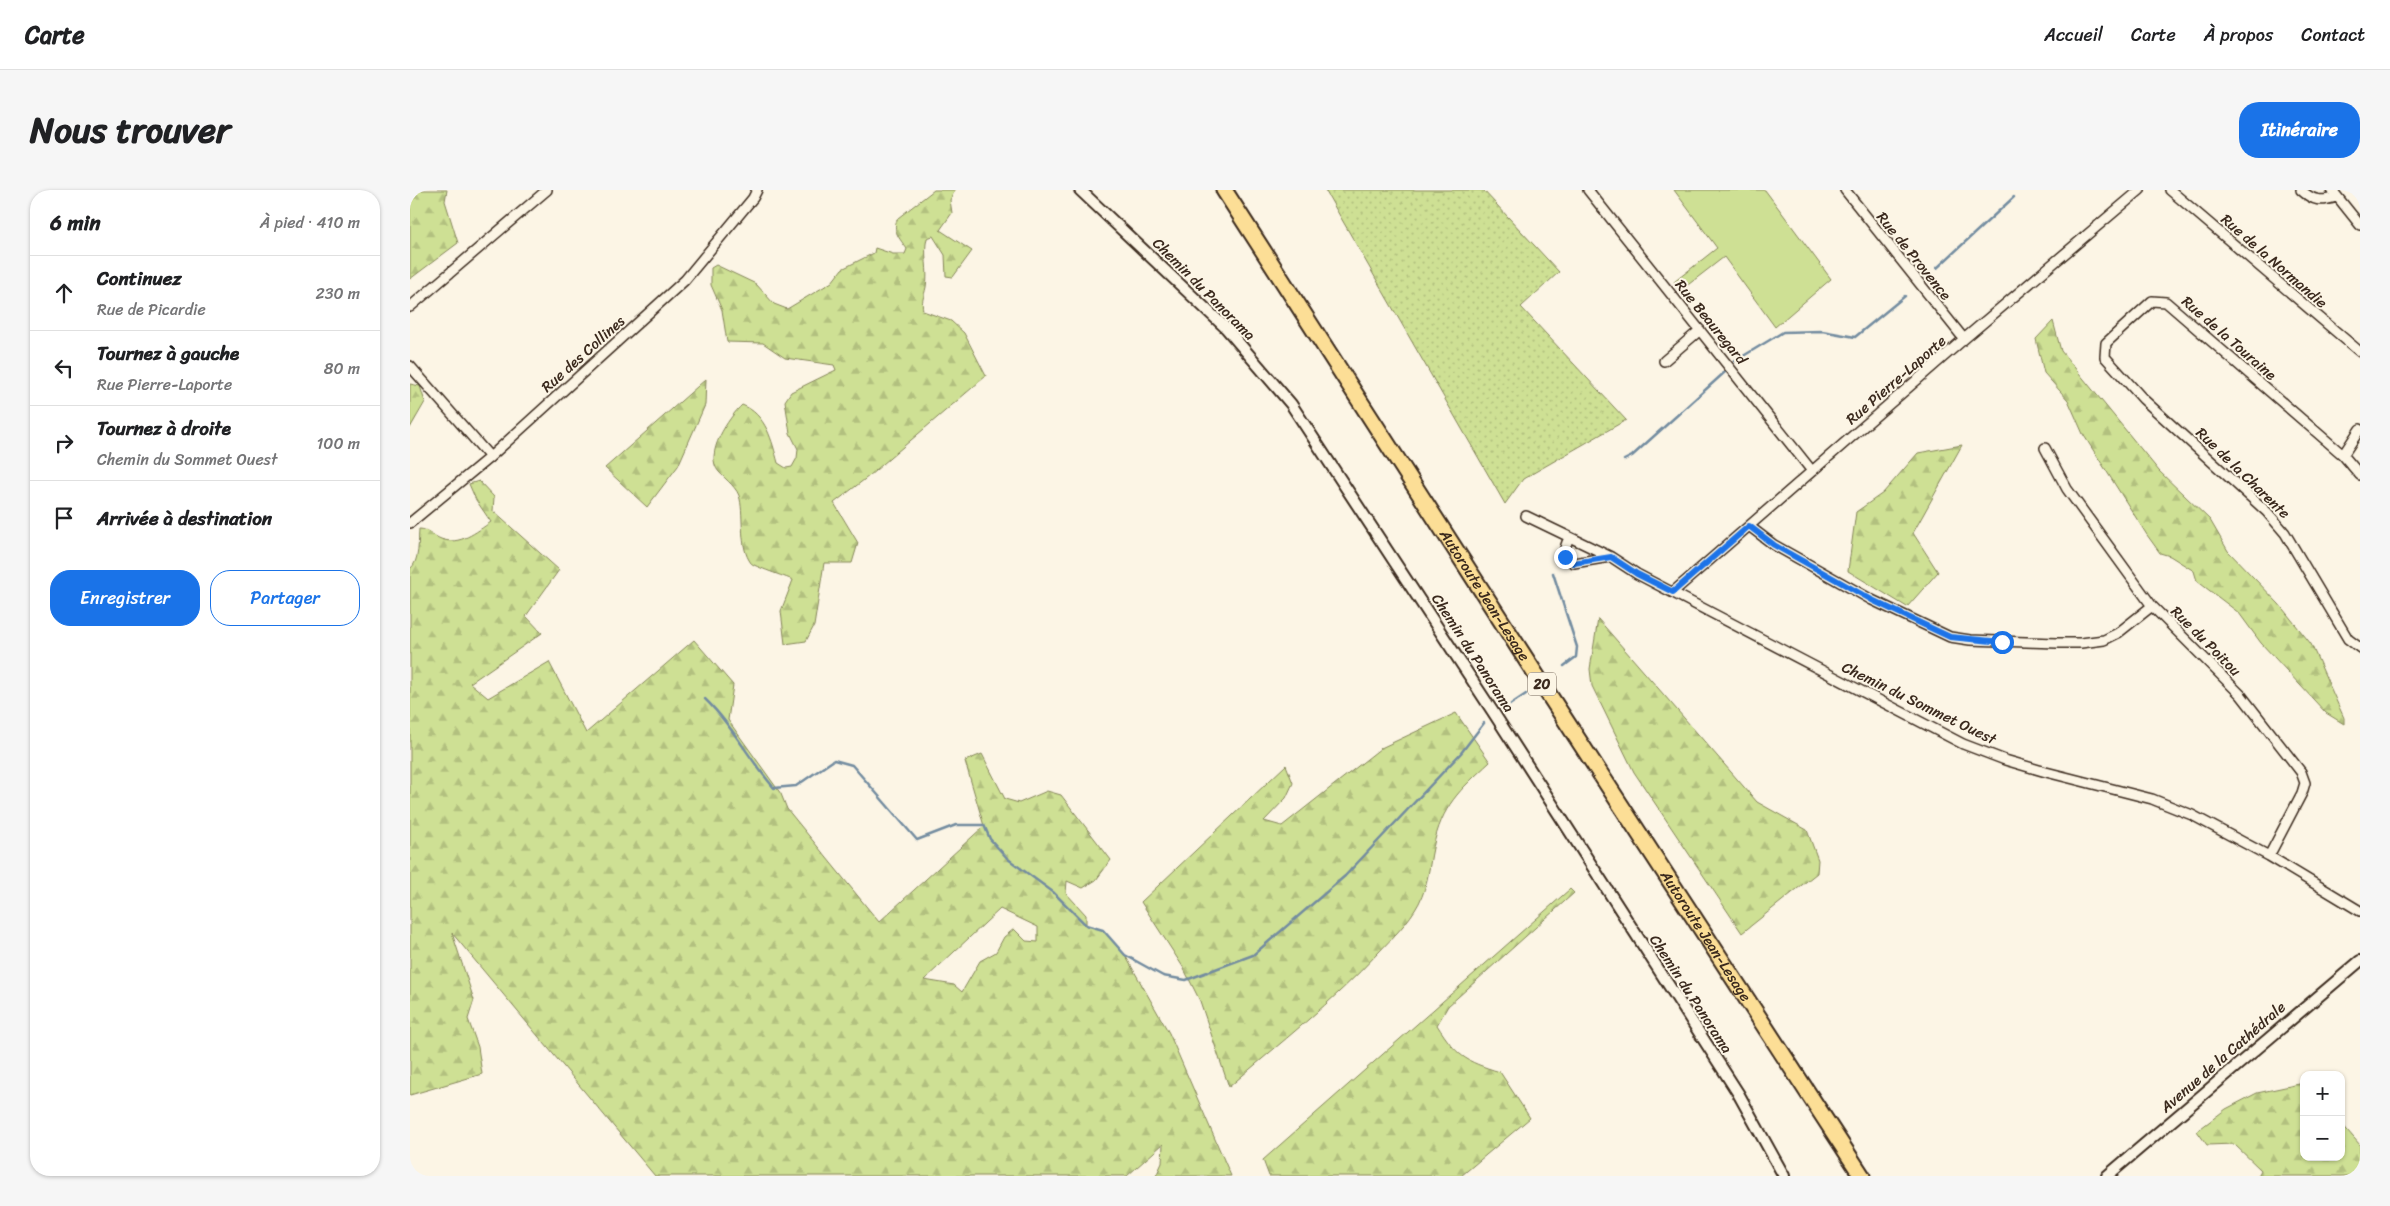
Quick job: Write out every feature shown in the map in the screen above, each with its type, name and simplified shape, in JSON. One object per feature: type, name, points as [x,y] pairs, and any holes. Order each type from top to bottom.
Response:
[{"type":"highway","name":"Autoroute Jean-Lesage","points":[[1224,190],[1862,1176]]},
{"type":"street","points":[[410,307],[547,190]]},
{"type":"street","name":"Rue des Collines","points":[[410,523],[490,457],[685,280],[753,198],[757,190]]},
{"type":"street","name":"Chemin du Panorama","points":[[1080,190],[1226,328],[1291,404],[1495,715],[1738,1093],[1784,1176]]},
{"type":"street","name":"Rue Beauregard","points":[[1588,190],[1812,471]]},
{"type":"street","name":"Rue de Provence","points":[[1844,190],[1964,338]]},
{"type":"street","name":"Rue Pierre-Laporte","points":[[1673,592],[1964,338],[2140,190]]},
{"type":"street","name":"Rue de la Normandie","points":[[2170,190],[2360,352]]},
{"type":"street","points":[[2301,190],[2312,200],[2326,200],[2334,194],[2360,225]]},
{"type":"street","name":"Rue de la Touraine","points":[[2105,357],[2106,343],[2152,301],[2166,302],[2343,455],[2360,475]]},
{"type":"street","points":[[1664,361],[1700,330]]},
{"type":"street","name":"Rue de la Charente","points":[[2105,357],[2143,399],[2267,512],[2279,526],[2348,639],[2360,648]]},
{"type":"street","points":[[410,366],[490,457]]},
{"type":"street","points":[[2343,455],[2360,429]]},
{"type":"street","name":"Rue du Poitou","points":[[2045,448],[2068,489],[2152,606],[2241,695],[2301,772],[2305,783],[2302,793],[2269,856]]},
{"type":"street","name":"Chemin du Sommet Ouest","points":[[1526,516],[1611,557],[1637,574],[1963,744],[2004,760],[2152,799],[2192,815],[2269,856],[2360,911]]},
{"type":"street","points":[[1749,526],[1774,545],[1872,600],[1950,637],[2057,643],[2081,643],[2104,640],[2118,632],[2152,606]]},
{"type":"street","points":[[1569,538],[1564,550],[1565,557],[1569,562],[1574,563],[1611,557]]},
{"type":"street","name":"Avenue de la Cathédrale","points":[[2107,1176],[2360,961]]},
{"type":"green space","points":[[410,190],[447,190],[445,201],[458,243],[410,279]]},
{"type":"green space","points":[[934,190],[955,190],[950,200],[952,213],[940,230],[972,251],[953,277],[946,276],[945,255],[933,236],[927,238],[927,281],[923,311],[951,321],[964,333],[986,376],[869,476],[834,503],[858,543],[852,563],[824,563],[814,626],[806,641],[785,644],[781,611],[793,580],[751,563],[743,541],[739,495],[719,472],[715,465],[714,456],[716,446],[725,427],[742,405],[757,415],[767,429],[778,463],[786,468],[792,467],[797,458],[798,449],[790,433],[785,401],[791,392],[836,370],[834,365],[785,358],[763,343],[727,342],[722,310],[711,285],[711,268],[716,265],[756,284],[774,304],[787,309],[832,282],[842,269],[874,253],[875,248],[893,254],[905,254],[907,249],[899,238],[895,226],[896,222],[898,218]]},
{"type":"green space","points":[[1325,190],[1483,190],[1559,272],[1521,307],[1626,420],[1523,479],[1505,504]]},
{"type":"green space","points":[[1674,190],[1765,190],[1831,279],[1775,327],[1724,257],[1680,291],[1674,282],[1717,248]]},
{"type":"green space","points":[[2053,321],[2061,351],[2159,471],[2210,520],[2228,551],[2279,604],[2311,644],[2344,718],[2344,724],[2326,713],[2261,643],[2239,613],[2197,581],[2194,571],[2170,556],[2160,553],[2147,535],[2083,434],[2068,400],[2044,373],[2036,339]]},
{"type":"green space","points":[[706,379],[705,405],[678,466],[647,507],[605,468]]},
{"type":"green space","points":[[410,384],[420,386],[425,402],[410,428]]},
{"type":"green space","points":[[1962,445],[1913,533],[1938,572],[1907,607],[1848,571],[1856,512],[1883,493],[1918,453]]},
{"type":"green space","points":[[479,481],[494,497],[493,511],[559,570],[526,616],[542,633],[470,683],[488,698],[549,662],[586,733],[694,640],[733,685],[728,720],[781,794],[787,809],[879,922],[984,826],[965,761],[982,754],[1005,799],[1019,803],[1047,791],[1061,795],[1111,860],[1096,880],[1083,888],[1067,881],[1066,893],[1086,915],[1086,925],[1103,930],[1125,955],[1169,1033],[1231,1176],[1156,1176],[1162,1163],[1163,1144],[1127,1176],[655,1176],[452,933],[474,1000],[468,1019],[478,1047],[482,1074],[410,1095],[410,569],[417,556],[419,529],[425,530],[441,539],[455,541],[474,534],[491,522],[476,500],[469,484]],"holes":[[[1000,909],[1038,927],[1038,942],[1026,941],[1014,929],[1004,937],[996,952],[980,961],[962,992],[954,985],[924,980]]]},
{"type":"green space","points":[[1598,619],[1757,802],[1807,830],[1818,860],[1817,873],[1742,933],[1634,772],[1592,686],[1590,669]]},
{"type":"green space","points":[[1456,713],[1490,762],[1453,800],[1441,820],[1428,876],[1415,910],[1406,923],[1361,971],[1306,1022],[1229,1087],[1200,1001],[1183,967],[1141,902],[1286,765],[1293,783],[1286,798],[1264,821],[1282,826],[1381,748]]},
{"type":"green space","points":[[1570,889],[1574,893],[1448,1006],[1437,1025],[1450,1044],[1462,1056],[1500,1072],[1530,1118],[1461,1176],[1269,1176],[1263,1160]]},
{"type":"green space","points":[[2300,1084],[2300,1161],[2345,1161],[2345,1128],[2360,1145],[2360,1176],[2258,1176],[2261,1170],[2234,1144],[2207,1145],[2197,1131],[2226,1109],[2257,1093]]},
{"type":"waterway","points":[[1937,268],[2014,197]]},
{"type":"waterway","points":[[1735,361],[1783,332],[1822,331],[1855,337],[1905,296]]},
{"type":"waterway","points":[[1624,460],[1632,456],[1725,372]]},
{"type":"waterway","points":[[1553,573],[1577,647],[1576,657],[1564,666]]},
{"type":"waterway","points":[[1511,704],[1526,694]]},
{"type":"waterway","points":[[705,699],[724,720],[774,788],[796,786],[834,760],[852,765],[917,840],[956,825],[984,825],[990,839],[1008,859],[1053,892],[1086,925],[1103,930],[1125,955],[1163,976],[1186,980],[1253,955],[1345,876],[1461,753],[1484,723]]},
{"type":"route","points":[[1565,557],[1569,562],[1574,563],[1611,557],[1637,574],[1673,592],[1749,526],[1774,545],[1872,600],[1950,637],[2002,642]]}]
